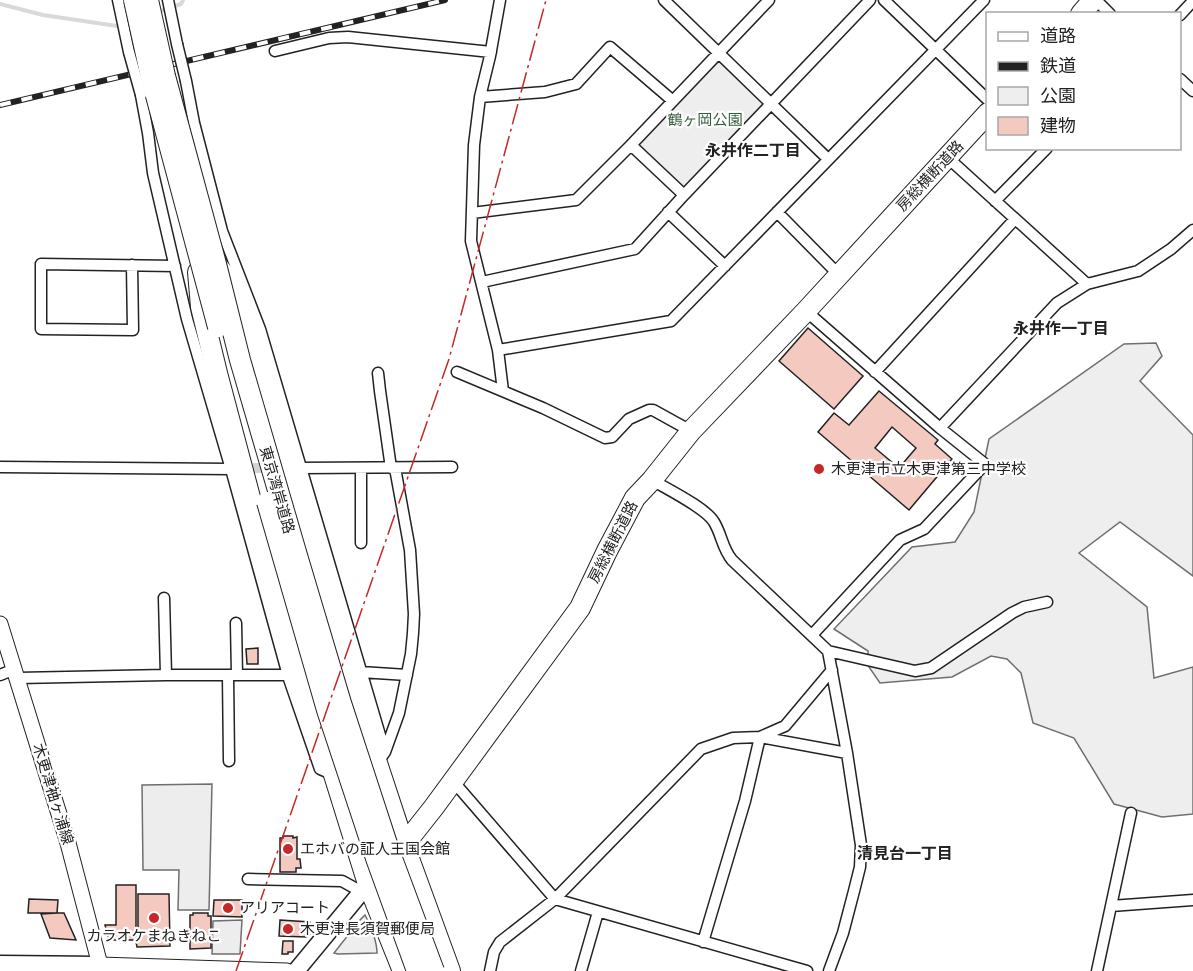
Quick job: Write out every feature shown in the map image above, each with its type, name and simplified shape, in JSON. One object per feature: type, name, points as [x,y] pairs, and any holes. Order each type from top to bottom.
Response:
[{"type":"highway","name":"東京湾岸道路","points":[[134,0],[151,77],[195,242],[327,710],[376,861],[417,971]]},
{"type":"highway","name":"東京湾岸道路","points":[[148,0],[165,76],[240,360],[340,703],[390,853],[434,971]]},
{"type":"highway","points":[[1083,12],[1094,0]]},
{"type":"highway","name":"房総横断道路","points":[[365,888],[404,845],[580,608],[634,498],[652,480],[691,431],[806,311],[986,114]]},
{"type":"highway","points":[[195,242],[201,307],[264,550],[334,775],[365,888],[403,971]]},
{"type":"highway","points":[[216,264],[238,292],[307,540],[381,758],[404,845],[450,971]]},
{"type":"main road","name":"木更津袖ヶ浦線","points":[[0,624],[68,843],[100,968]]},
{"type":"main road","name":"房総横断道路","points":[[296,971],[365,888]]},
{"type":"main road","points":[[0,964],[287,971]]},
{"type":"street","points":[[118,0],[141,95],[153,172],[187,319],[288,675],[320,769],[334,775]]},
{"type":"street","points":[[168,0],[194,123],[222,231],[260,329],[361,672],[381,758]]},
{"type":"street","points":[[500,0],[480,97],[474,145],[471,241],[498,350],[503,391]]},
{"type":"street","points":[[664,0],[828,159]]},
{"type":"street","points":[[482,282],[635,249],[870,0]]},
{"type":"street","points":[[884,0],[986,99]]},
{"type":"street","points":[[498,350],[672,321],[984,0]]},
{"type":"street","points":[[1094,0],[1108,12]]},
{"type":"street","points":[[1181,13],[1193,1]]},
{"type":"street","points":[[472,213],[576,200],[673,101],[763,2]]},
{"type":"street","points":[[275,51],[329,38],[348,37],[491,52]]},
{"type":"street","points":[[480,97],[545,92],[576,84],[610,47],[673,101]]},
{"type":"street","points":[[1181,81],[1193,91]]},
{"type":"street","points":[[631,145],[684,195]]},
{"type":"street","points":[[994,201],[1045,150]]},
{"type":"street","points":[[947,158],[1087,284]]},
{"type":"street","points":[[668,212],[725,266]]},
{"type":"street","points":[[777,212],[839,275]]},
{"type":"street","points":[[875,372],[1015,219]]},
{"type":"street","points":[[940,428],[1057,303],[1087,284],[1138,271],[1171,249],[1193,230]]},
{"type":"street","points":[[132,265],[132,330],[42,329],[41,264],[132,265],[175,266]]},
{"type":"street","points":[[806,311],[940,428],[985,464],[924,529],[900,540],[812,635]]},
{"type":"street","points":[[457,372],[543,408],[605,438],[612,437],[629,419],[649,410],[691,431]]},
{"type":"street","points":[[378,374],[393,468],[405,517],[412,574],[413,633],[399,713],[381,758]]},
{"type":"street","points":[[0,467],[231,468]]},
{"type":"street","points":[[300,468],[452,467]]},
{"type":"street","points":[[361,468],[361,543]]},
{"type":"street","points":[[652,480],[702,510],[714,521],[726,553],[828,651],[915,671],[932,668],[1000,620],[1024,607],[1047,602]]},
{"type":"street","points":[[164,598],[166,675]]},
{"type":"street","points":[[229,760],[236,623]]},
{"type":"street","points":[[828,651],[861,844],[860,867],[843,933],[829,971]]},
{"type":"street","points":[[760,737],[785,726],[832,670]]},
{"type":"street","points":[[361,672],[406,675]]},
{"type":"street","points":[[0,675],[16,673],[288,675]]},
{"type":"street","points":[[703,942],[745,801],[760,737]]},
{"type":"street","points":[[490,971],[494,952],[500,942],[555,899],[701,749],[733,738],[760,737],[847,753]]},
{"type":"street","points":[[453,781],[555,899],[807,971]]},
{"type":"street","points":[[1097,971],[1131,813]]},
{"type":"street","points":[[248,879],[342,880],[365,888]]},
{"type":"street","points":[[1111,906],[1193,900]]},
{"type":"street","points":[[581,971],[598,912]]},
{"type":"green space","name":"鶴ヶ岡公園","points":[[718,53],[771,104],[684,195],[631,145]]},
{"type":"green space","points":[[1156,343],[1162,356],[1140,381],[1193,435],[1193,576],[1120,522],[1079,553],[1147,607],[1154,678],[1193,667],[1193,814],[1162,817],[1114,804],[1074,738],[1033,723],[1021,673],[1007,659],[991,656],[952,677],[880,683],[869,667],[868,651],[834,629],[912,547],[955,542],[974,512],[989,439],[1124,344]]},
{"type":"green space","points":[[365,915],[373,934],[377,953],[334,953],[360,920]]},
{"type":"shaded area","points":[[212,784],[209,910],[178,910],[179,870],[143,870],[142,785]]},
{"type":"shaded area","points":[[242,920],[240,954],[212,954],[213,921]]},
{"type":"building","points":[[808,328],[863,376],[834,409],[779,361]]},
{"type":"building","points":[[879,391],[938,440],[935,444],[952,459],[909,510],[818,432],[834,413],[849,425]],"holes":[[[892,427],[916,448],[899,468],[875,448]]]},
{"type":"building","points":[[258,648],[258,664],[247,664],[246,649]]},
{"type":"building","name":"エホバの証人王国会館","points":[[283,836],[297,837],[297,859],[300,859],[301,868],[296,868],[296,872],[280,872],[280,838]]},
{"type":"building","points":[[116,885],[136,885],[136,940],[114,940],[114,937],[108,937],[105,925],[116,925]]},
{"type":"building","name":"カラオケまねきねこ","points":[[138,894],[169,894],[170,946],[137,947]]},
{"type":"building","points":[[29,899],[58,900],[57,913],[28,913]]},
{"type":"building","name":"アリアコート","points":[[214,900],[242,900],[242,917],[213,916]]},
{"type":"building","points":[[64,913],[76,940],[50,938],[41,914]]},
{"type":"building","points":[[208,913],[208,916],[211,916],[211,948],[190,949],[190,915]]},
{"type":"building","points":[[280,920],[310,922],[310,934],[306,934],[306,937],[279,936]]},
{"type":"building","points":[[283,941],[293,941],[293,952],[282,954]]},
{"type":"waterway","points":[[158,12],[181,4],[183,0]]},
{"type":"waterway","points":[[0,4],[43,15],[117,26],[133,20]]},
{"type":"tunnel","points":[[238,468],[276,468]]},
{"type":"railway","points":[[0,105],[445,0]]},
{"type":"power","points":[[236,971],[449,359],[546,0]]},
{"type":"place","name":"木更津市立木更津第三中学校","points":[[819,469]]},
{"type":"place","name":"エホバの証人王国会館","points":[[288,849]]},
{"type":"place","name":"アリアコート","points":[[228,908]]},
{"type":"place","name":"カラオケまねきねこ","points":[[154,918]]},
{"type":"place","name":"木更津長須賀郵便局","points":[[288,929]]},
{"type":"district","name":"永井作二丁目","points":[[753,150]]},
{"type":"district","name":"永井作一丁目","points":[[1061,328]]},
{"type":"district","name":"清見台一丁目","points":[[905,853]]}]
